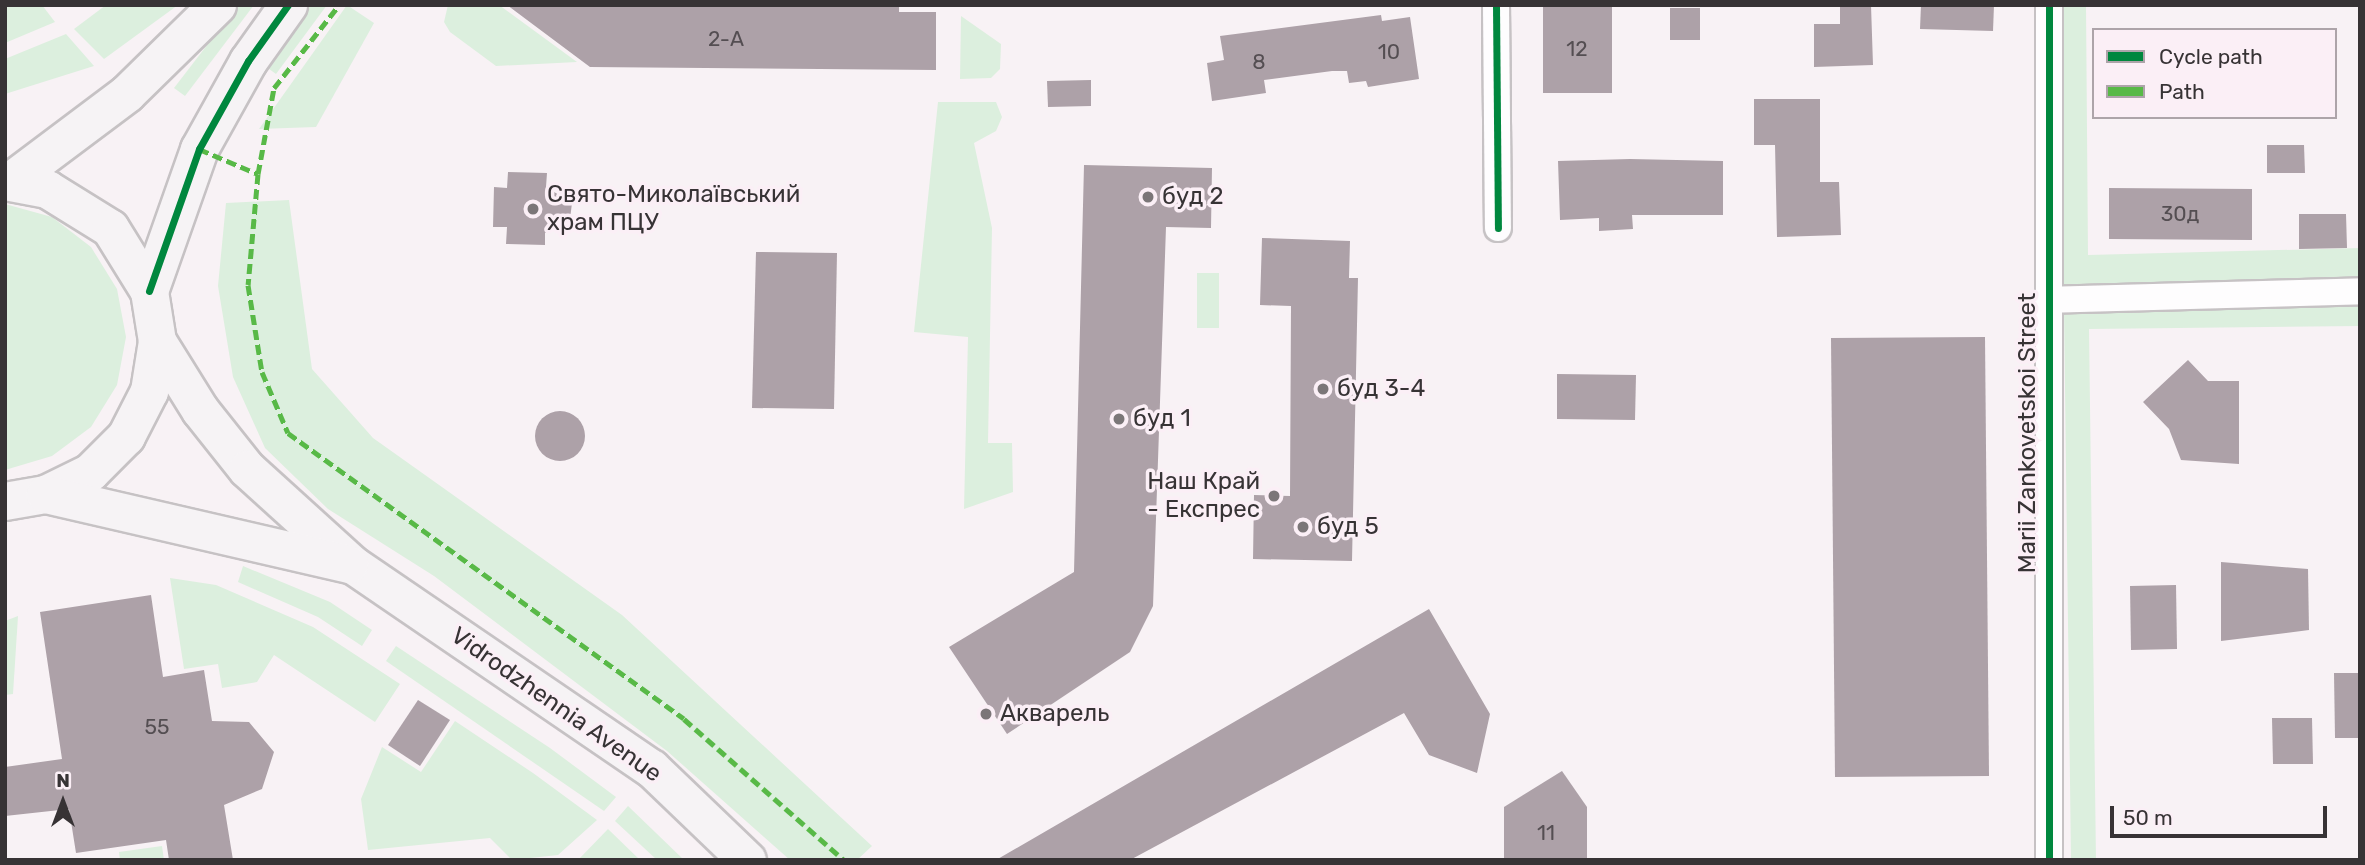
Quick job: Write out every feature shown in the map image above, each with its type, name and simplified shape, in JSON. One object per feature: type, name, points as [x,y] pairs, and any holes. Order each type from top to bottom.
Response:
[{"type":"main road","points":[[8,181],[127,93],[217,5]]},
{"type":"main road","points":[[149,291],[199,149],[248,61],[288,5]]},
{"type":"main road","points":[[5,500],[45,494],[90,472],[126,436],[149,391],[157,341],[149,291],[133,258],[100,220],[47,189],[8,181]]},
{"type":"main road","points":[[157,341],[247,469],[354,565]]},
{"type":"main road","points":[[45,494],[354,565]]},
{"type":"main road","name":"Vidrodzhennia Avenue","points":[[354,565],[651,768],[747,860]]},
{"type":"street","points":[[1496,5],[1498,228]]},
{"type":"street","name":"Marii Zankovetskoi Street","points":[[2049,5],[2049,860]]},
{"type":"street","points":[[2047,300],[2360,291]]},
{"type":"green space","points":[[5,5],[42,5],[55,22],[5,43]]},
{"type":"green space","points":[[106,5],[178,5],[104,59],[74,29]]},
{"type":"green space","points":[[238,5],[254,5],[185,96],[174,88]]},
{"type":"green space","points":[[310,5],[327,5],[276,74],[265,66]]},
{"type":"green space","points":[[347,5],[374,23],[316,127],[259,129]]},
{"type":"green space","points":[[448,5],[499,5],[577,62],[496,66],[450,32],[444,22]]},
{"type":"green space","points":[[2060,5],[2086,5],[2088,255],[2360,248],[2360,282],[2061,291]]},
{"type":"green space","points":[[961,16],[1001,44],[1000,69],[991,78],[960,79]]},
{"type":"green space","points":[[66,34],[94,66],[5,94],[5,59]]},
{"type":"green space","points":[[938,102],[996,102],[1002,117],[996,131],[974,143],[992,228],[988,443],[1012,443],[1013,492],[964,509],[968,337],[914,332]]},
{"type":"green space","points":[[289,200],[312,369],[373,438],[622,615],[872,846],[857,860],[790,860],[667,751],[434,576],[328,509],[265,448],[233,377],[218,286],[226,203]]},
{"type":"green space","points":[[5,204],[52,217],[91,247],[117,289],[126,337],[117,385],[91,427],[52,456],[5,470]]},
{"type":"green space","points":[[1197,273],[1219,273],[1219,328],[1197,328]]},
{"type":"green space","points":[[2360,305],[2360,326],[2089,329],[2096,860],[2071,860],[2064,309]]},
{"type":"green space","points":[[243,566],[330,602],[372,630],[362,646],[318,617],[238,582]]},
{"type":"green space","points":[[170,578],[216,585],[313,627],[400,684],[375,722],[274,655],[257,682],[222,688],[218,664],[184,669]]},
{"type":"green space","points":[[18,616],[13,694],[5,695],[5,621]]},
{"type":"green space","points":[[396,646],[550,748],[616,797],[604,811],[386,661]]},
{"type":"green space","points":[[455,721],[597,820],[558,855],[512,860],[490,838],[368,850],[361,799],[382,747],[421,772]]},
{"type":"green space","points":[[628,806],[684,860],[657,860],[615,821]]},
{"type":"green space","points":[[608,829],[640,860],[578,860]]},
{"type":"green space","points":[[162,846],[164,860],[120,860],[119,852]]},
{"type":"building","points":[[507,5],[899,5],[899,12],[936,12],[936,70],[590,67]]},
{"type":"building","points":[[1543,5],[1612,5],[1612,93],[1543,93]]},
{"type":"building","points":[[1840,5],[1871,5],[1873,65],[1814,67],[1814,24],[1840,24]]},
{"type":"building","points":[[1921,5],[1994,5],[1993,31],[1920,29]]},
{"type":"building","points":[[1670,8],[1700,8],[1700,40],[1670,40]]},
{"type":"building","points":[[1381,15],[1382,21],[1410,17],[1419,79],[1368,87],[1366,81],[1349,83],[1347,71],[1332,71],[1264,80],[1266,93],[1212,101],[1207,63],[1224,60],[1220,36]]},
{"type":"building","points":[[1091,80],[1091,106],[1048,107],[1047,81]]},
{"type":"building","points":[[1754,99],[1820,99],[1820,182],[1839,182],[1841,235],[1777,237],[1775,145],[1754,145]]},
{"type":"building","points":[[2267,145],[2304,145],[2305,173],[2267,173]]},
{"type":"building","points":[[1558,161],[1723,161],[1723,215],[1632,215],[1633,229],[1599,231],[1599,218],[1560,220]]},
{"type":"building","name":"буд 1","points":[[1084,165],[1212,168],[1211,228],[1166,227],[1153,606],[1130,652],[1007,734],[949,647],[1074,572]]},
{"type":"building","name":"Свято-Миколаївський храм ПЦУ","points":[[508,172],[547,173],[546,187],[572,203],[570,219],[545,233],[545,245],[506,244],[507,227],[493,227],[494,187],[507,188]]},
{"type":"building","points":[[2109,188],[2252,189],[2252,240],[2109,239]]},
{"type":"building","points":[[2299,214],[2346,214],[2347,248],[2299,249]]},
{"type":"building","name":"буд 3-4","points":[[1262,238],[1350,241],[1349,278],[1358,278],[1352,561],[1253,559],[1254,495],[1290,496],[1291,306],[1260,305]]},
{"type":"building","points":[[756,252],[837,253],[834,409],[752,408]]},
{"type":"building","points":[[1985,337],[1989,776],[1835,777],[1831,338]]},
{"type":"building","points":[[2188,360],[2208,381],[2239,381],[2239,464],[2181,460],[2169,429],[2143,402]]},
{"type":"building","points":[[1557,374],[1636,375],[1635,420],[1557,419]]},
{"type":"building","points":[[560,411],[577,419],[585,436],[577,453],[560,461],[543,453],[535,436],[543,419]]},
{"type":"building","points":[[2221,562],[2308,569],[2309,630],[2221,641]]},
{"type":"building","points":[[2176,585],[2177,649],[2131,650],[2130,586]]},
{"type":"building","points":[[151,595],[163,677],[204,670],[212,721],[249,722],[274,752],[262,789],[224,805],[233,860],[169,860],[166,840],[76,853],[69,809],[5,816],[5,767],[62,759],[40,612]]},
{"type":"building","points":[[1429,609],[1490,714],[1477,773],[1429,755],[1404,713],[1130,860],[996,860]]},
{"type":"building","points":[[2334,673],[2360,673],[2360,738],[2335,738]]},
{"type":"building","points":[[418,700],[450,720],[420,766],[388,745]]},
{"type":"building","points":[[2272,718],[2312,718],[2313,764],[2273,764]]},
{"type":"building","points":[[1562,771],[1587,807],[1587,860],[1504,860],[1504,807]]},
{"type":"marked path","points":[[258,174],[274,88],[339,5]]},
{"type":"marked path","points":[[199,149],[258,174],[248,285],[262,372],[288,433],[684,719],[844,860]]},
{"type":"cycle path","points":[[149,291],[199,149],[248,61],[288,5]]},
{"type":"cycle path","points":[[1496,5],[1498,228]]},
{"type":"cycle path","points":[[2049,5],[2049,860]]},
{"type":"place","name":"буд 2","points":[[1148,197]]},
{"type":"place","name":"Свято-Миколаївський храм ПЦУ","points":[[533,209]]},
{"type":"place","name":"буд 3-4","points":[[1323,389]]},
{"type":"place","name":"буд 1","points":[[1119,419]]},
{"type":"place","name":"Наш Край - Експрес","points":[[1274,496]]},
{"type":"place","name":"буд 5","points":[[1303,527]]},
{"type":"place","name":"Акварель","points":[[986,714]]}]
